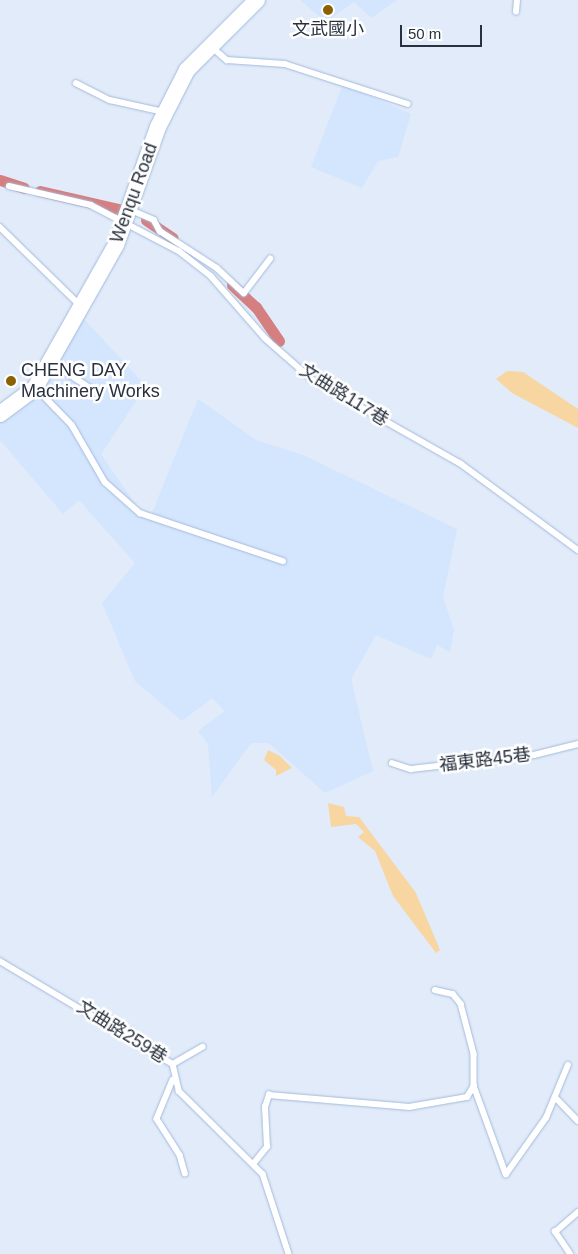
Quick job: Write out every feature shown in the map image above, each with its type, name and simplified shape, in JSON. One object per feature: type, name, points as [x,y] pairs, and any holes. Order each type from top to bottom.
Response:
[{"type":"street","name":"Wenqu Road","points":[[0,414],[35,388],[50,362],[129,215],[164,112],[188,70],[209,45],[252,1]]},
{"type":"lane","points":[[516,12],[517,0]]},
{"type":"lane","points":[[209,45],[226,60],[285,64],[408,104]]},
{"type":"lane","points":[[76,83],[110,100],[164,112]]},
{"type":"lane","points":[[9,186],[154,220],[160,230],[217,268],[244,294],[270,259]]},
{"type":"lane","name":"文曲路117巷","points":[[129,215],[212,276],[265,338],[313,380],[460,463],[578,550]]},
{"type":"lane","points":[[0,227],[80,305]]},
{"type":"lane","points":[[50,362],[89,387]]},
{"type":"lane","points":[[35,388],[72,424],[105,482],[140,513],[283,561]]},
{"type":"lane","name":"福東路45巷","points":[[392,762],[411,769],[534,755],[578,744]]},
{"type":"lane","name":"文曲路259巷","points":[[0,961],[173,1064],[173,1080],[179,1091],[263,1174],[289,1254]]},
{"type":"lane","points":[[435,990],[454,994],[461,1004],[474,1054],[474,1086],[506,1174],[557,1099],[568,1065]]},
{"type":"lane","points":[[173,1064],[203,1047]]},
{"type":"lane","points":[[173,1080],[157,1119],[180,1155],[185,1173]]},
{"type":"lane","points":[[254,1163],[267,1147],[265,1106],[269,1095],[409,1107],[467,1097],[474,1086]]},
{"type":"lane","points":[[557,1099],[578,1121]]},
{"type":"lane","points":[[570,1254],[555,1232],[578,1212]]},
{"type":"shaded area","name":"文武國小","points":[[300,0],[397,0],[371,18],[354,2],[326,22]]},
{"type":"shaded area","points":[[343,84],[411,114],[398,157],[378,161],[362,188],[311,167]]},
{"type":"shaded area","points":[[83,318],[146,386],[101,454],[139,510],[152,513],[198,399],[256,440],[303,455],[457,529],[443,597],[454,630],[450,652],[437,645],[431,659],[376,635],[351,679],[373,771],[325,793],[269,743],[251,743],[212,797],[208,744],[198,731],[225,711],[212,698],[182,721],[135,681],[102,603],[135,563],[79,500],[63,514],[0,440],[0,422]]},
{"type":"shaded area","points":[[507,371],[523,372],[578,409],[578,428],[512,393],[496,379]]},
{"type":"shaded area","points":[[268,750],[280,756],[292,768],[276,776],[276,770],[264,760]]},
{"type":"shaded area","points":[[328,803],[344,807],[346,816],[359,817],[416,893],[440,950],[436,953],[393,896],[375,851],[358,837],[364,832],[356,824],[331,827]]},
{"type":"waterway","points":[[0,180],[24,188]]},
{"type":"waterway","points":[[40,191],[131,212]]},
{"type":"waterway","points":[[146,220],[173,238]]},
{"type":"waterway","points":[[232,285],[256,307],[279,341]]},
{"type":"place","name":"文武國小","points":[[328,10]]},
{"type":"place","name":"CHENG DAY Machinery Works","points":[[11,381]]}]
